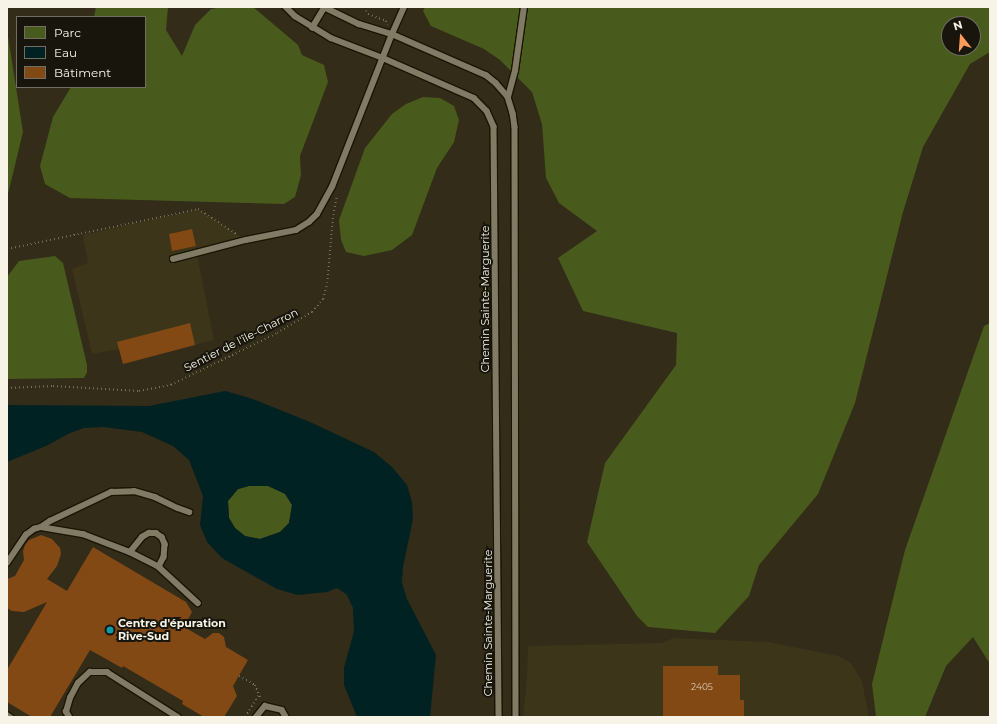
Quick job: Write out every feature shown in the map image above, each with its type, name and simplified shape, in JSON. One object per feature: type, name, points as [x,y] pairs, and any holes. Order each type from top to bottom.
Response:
[{"type":"lane","name":"Chemin Sainte-Marguerite","points":[[286,7],[294,16],[331,38],[383,58],[474,98],[486,111],[494,127],[499,717]]},
{"type":"lane","points":[[312,28],[324,7],[359,24],[392,34],[486,75],[496,83],[508,97],[513,113],[515,135],[516,717]]},
{"type":"lane","points":[[173,259],[246,240],[296,230],[309,222],[317,214],[332,188],[404,7]]},
{"type":"lane","points":[[508,97],[515,71],[524,7]]},
{"type":"lane","points":[[41,528],[50,522],[111,492],[134,491],[155,497],[189,512]]},
{"type":"lane","points":[[7,563],[26,535],[34,529],[41,528],[83,534],[130,552],[159,566],[198,603]]},
{"type":"lane","points":[[130,552],[142,537],[149,533],[156,533],[162,537],[165,544],[164,557],[159,566]]},
{"type":"lane","points":[[69,717],[66,712],[70,698],[78,683],[90,672],[107,672],[178,717]]},
{"type":"lane","points":[[256,717],[264,706],[282,710],[286,717]]},
{"type":"path","points":[[364,7],[368,14],[386,21],[392,34]]},
{"type":"path","name":"Sentier de l'île-Charron","points":[[7,388],[53,386],[139,391],[171,385],[277,333],[312,312],[323,300],[327,283],[333,215],[339,190]]},
{"type":"path","points":[[7,249],[198,210],[246,240]]},
{"type":"path","points":[[239,676],[255,685],[264,706]]},
{"type":"path","points":[[245,717],[259,695]]},
{"type":"shaded area","points":[[198,209],[246,240],[197,254],[214,340],[123,364],[119,349],[92,354],[72,269],[88,263],[83,235]],"holes":[[[192,229],[196,245],[172,251],[169,234]]]},
{"type":"shaded area","points":[[673,638],[768,642],[838,656],[851,663],[862,681],[869,717],[523,717],[527,678],[528,646],[663,643]]},
{"type":"green space","points":[[96,7],[168,7],[166,30],[182,56],[195,25],[211,9],[223,7],[253,7],[298,45],[302,55],[324,65],[328,82],[300,156],[301,175],[295,197],[284,204],[70,198],[45,184],[40,166],[53,117],[70,88],[146,88],[146,16],[94,16]]},
{"type":"green space","points":[[425,7],[990,7],[990,52],[970,64],[923,147],[903,212],[855,403],[818,494],[759,565],[749,596],[715,633],[648,627],[637,616],[587,542],[605,463],[676,365],[677,333],[583,311],[558,258],[597,231],[559,203],[546,178],[542,124],[532,92],[500,60],[484,49],[431,26],[423,11]]},
{"type":"green space","points":[[7,30],[23,132],[7,198]]},
{"type":"green space","points":[[423,97],[440,98],[454,106],[459,120],[454,142],[437,168],[412,235],[392,250],[364,256],[346,252],[341,240],[339,220],[365,148],[392,114],[406,104]]},
{"type":"green space","points":[[55,256],[63,263],[87,365],[87,372],[84,378],[7,379],[7,277],[19,261]]},
{"type":"green space","points":[[990,323],[990,664],[973,637],[946,666],[925,717],[876,717],[872,684],[905,550],[984,326]]},
{"type":"green space","points":[[249,486],[268,486],[285,493],[292,505],[289,523],[280,532],[260,539],[245,536],[235,528],[229,518],[228,501],[238,489]]},
{"type":"water","points":[[225,391],[250,398],[310,422],[374,452],[392,467],[407,485],[412,502],[413,519],[403,567],[402,583],[407,599],[436,655],[430,717],[357,717],[344,685],[344,668],[354,631],[353,608],[347,595],[337,588],[327,592],[298,595],[277,589],[222,558],[207,542],[200,525],[203,496],[189,460],[173,446],[142,432],[104,427],[84,428],[7,462],[7,405],[149,406]],"holes":[[[249,486],[268,486],[285,494],[292,505],[289,523],[280,532],[260,539],[245,536],[235,528],[229,518],[228,501],[238,489]]]},
{"type":"building","points":[[192,229],[196,246],[172,251],[169,234]]},
{"type":"building","points":[[190,323],[195,345],[123,364],[117,342]]},
{"type":"building","name":"Centre d'épuration Rive-Sud","points":[[41,535],[52,539],[60,548],[61,554],[57,566],[47,579],[67,591],[93,547],[186,602],[192,612],[184,627],[205,639],[213,633],[219,633],[224,637],[226,647],[248,660],[233,686],[237,696],[224,717],[204,717],[182,704],[183,701],[123,666],[122,668],[90,650],[50,717],[32,717],[7,702],[7,670],[47,602],[24,612],[12,611],[7,608],[7,579],[15,576],[24,560],[23,551],[25,545],[29,540]]},
{"type":"building","points":[[663,666],[718,666],[718,675],[740,675],[740,700],[744,700],[744,717],[663,717]]},
{"type":"place","name":"Centre d'épuration Rive-Sud","points":[[110,630]]}]
